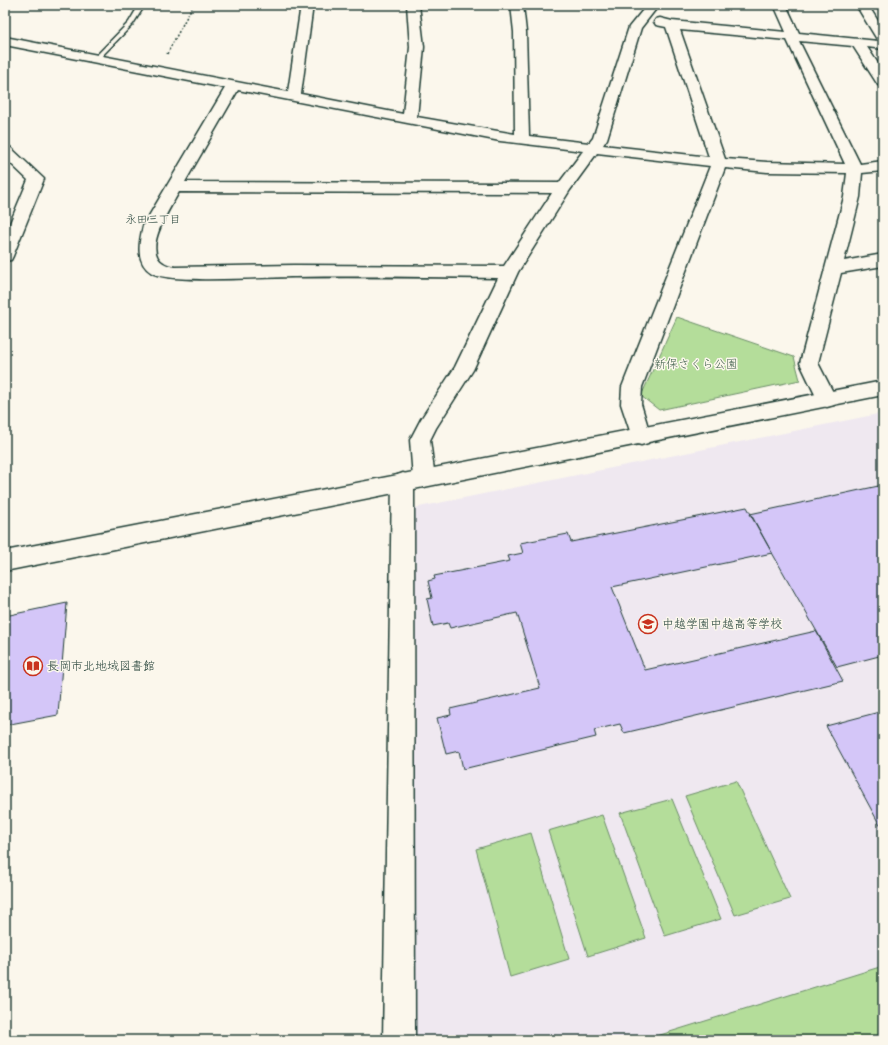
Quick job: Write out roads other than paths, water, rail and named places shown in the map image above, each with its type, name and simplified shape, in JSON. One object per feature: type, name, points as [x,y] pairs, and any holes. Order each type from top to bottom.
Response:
[{"type":"street","points":[[294,96],[307,5]]},
{"type":"street","points":[[410,120],[417,47],[413,5]]},
{"type":"street","points":[[517,5],[520,32],[522,139]]},
{"type":"street","points":[[634,5],[672,25],[883,45]]},
{"type":"street","points":[[780,5],[794,36],[793,41],[855,169],[852,197],[809,362],[827,400]]},
{"type":"street","points":[[862,5],[883,39]]},
{"type":"street","points":[[399,1040],[413,480],[420,440],[428,424],[463,370],[509,272],[563,188],[600,139],[635,27],[647,11]]},
{"type":"street","points":[[641,438],[631,404],[632,387],[718,163],[672,25]]},
{"type":"street","points":[[5,41],[294,96],[410,120],[522,139],[718,163],[767,167],[855,169],[883,166]]},
{"type":"street","points":[[858,43],[883,82]]},
{"type":"street","points":[[234,85],[151,226],[146,241],[150,262],[159,270],[175,273],[294,271],[509,272]]},
{"type":"street","points":[[5,150],[36,179],[5,256]]},
{"type":"street","points":[[173,187],[563,188]]},
{"type":"street","points":[[833,269],[883,260]]},
{"type":"street","points":[[5,561],[413,480],[641,438],[883,388]]},
{"type":"lane","points":[[96,59],[131,23],[142,5]]},
{"type":"place","name":"中越学園中越高等学校","points":[[648,624]]},
{"type":"place","name":"長岡市北地域図書館","points":[[33,666]]},
{"type":"district","name":"永田三丁目","points":[[153,219]]},
{"type":"park label","name":"新保さくら公園","points":[[696,364]]}]
